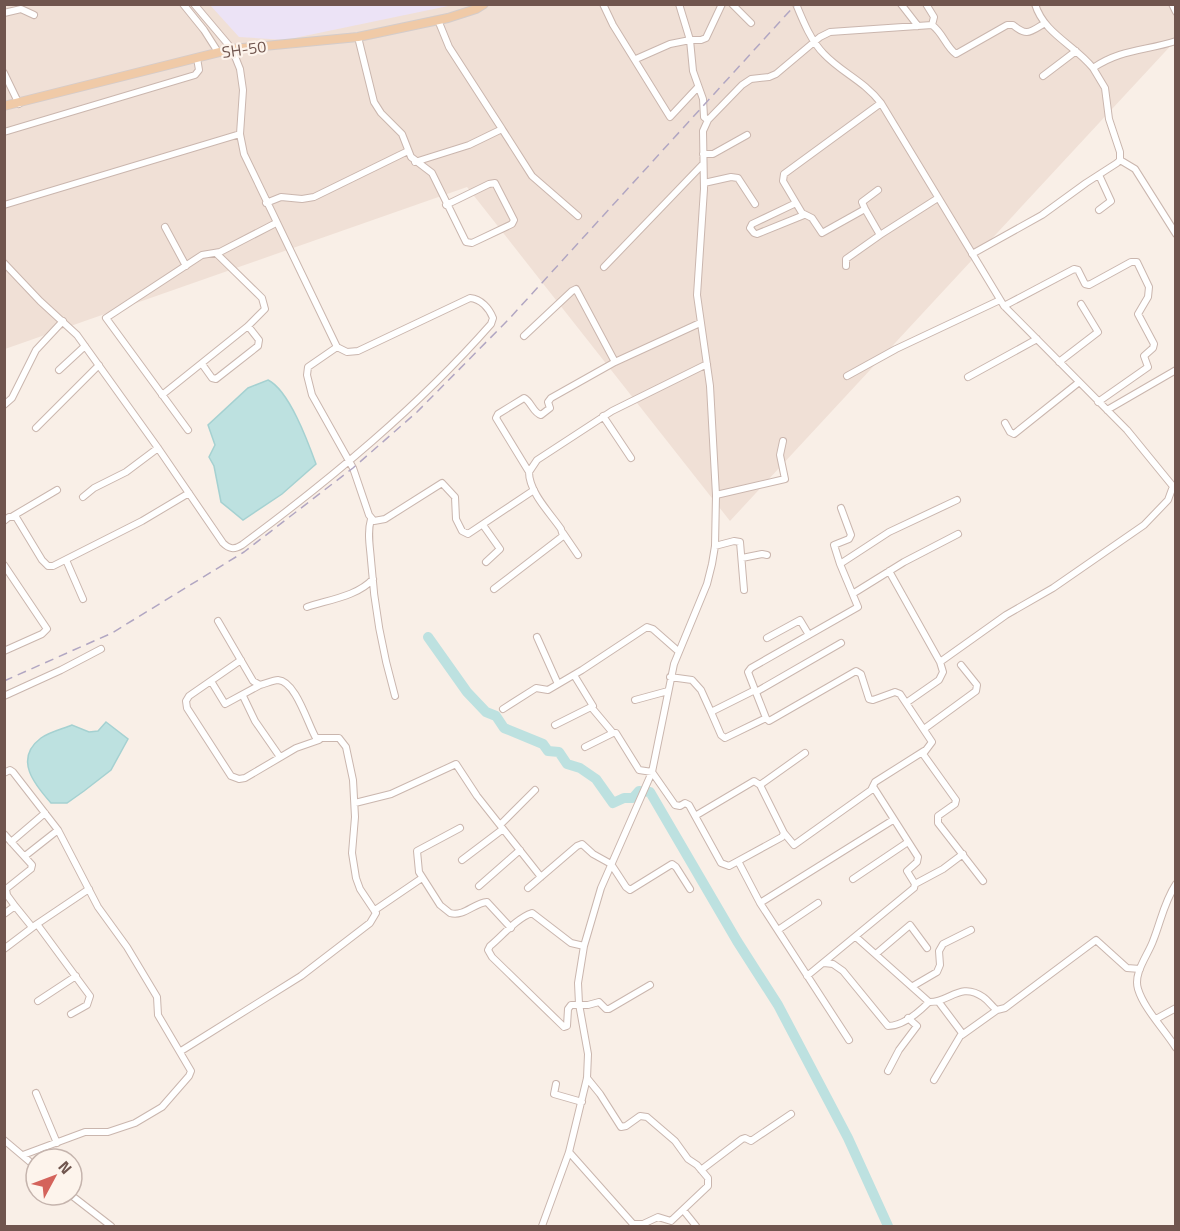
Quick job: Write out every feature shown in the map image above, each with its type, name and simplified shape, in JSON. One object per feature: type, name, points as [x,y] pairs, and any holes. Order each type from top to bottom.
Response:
[{"type":"main road","name":"SH-50","points":[[4,106],[232,49],[358,37],[438,20],[476,9],[484,4]]},
{"type":"street","points":[[183,4],[218,52]]},
{"type":"street","points":[[4,263],[85,346],[223,543],[230,549],[236,548],[291,509],[349,461],[408,410],[459,360],[491,324],[493,318],[481,301],[470,298],[358,351],[347,352],[337,346],[244,154],[240,134],[243,90],[240,69],[232,49],[194,4]]},
{"type":"street","points":[[603,4],[613,25],[670,117],[698,87]]},
{"type":"street","points":[[679,4],[690,40],[693,71],[703,99],[705,117],[708,120]]},
{"type":"street","points":[[636,59],[670,44],[706,38],[722,4]]},
{"type":"street","points":[[732,4],[751,23]]},
{"type":"street","points":[[796,4],[814,42],[824,54],[862,82],[881,103],[1004,306],[1107,410],[1140,446],[1174,489],[1168,500],[1143,525],[1081,569],[1006,615],[940,662]]},
{"type":"street","points":[[901,4],[918,26]]},
{"type":"street","points":[[926,4],[934,17],[932,25]]},
{"type":"street","points":[[972,254],[1042,215],[1120,160],[1120,152],[1107,111],[1105,88],[1100,77],[1045,23],[1035,4]]},
{"type":"street","points":[[1172,4],[1176,12]]},
{"type":"street","points":[[4,13],[21,9],[34,15]]},
{"type":"street","points":[[438,20],[448,47],[532,176],[578,216]]},
{"type":"street","points":[[542,1227],[569,1152],[587,1078],[588,1054],[579,1004],[578,983],[584,946],[601,888],[652,772],[670,677],[678,651],[706,584],[715,546],[716,495],[710,386],[700,323],[697,273],[704,183],[703,131],[708,120],[747,81],[776,74],[824,34],[932,25],[938,30],[952,52],[956,54],[1007,25],[1013,25],[1021,32],[1029,33],[1045,23]]},
{"type":"street","points":[[358,37],[374,102],[381,113],[402,134],[415,162],[428,168],[432,173],[447,206],[464,239],[469,244],[512,224],[514,220],[495,183],[447,206]]},
{"type":"street","points":[[1093,68],[1119,53],[1155,48],[1176,41]]},
{"type":"street","points":[[1043,76],[1076,51]]},
{"type":"street","points":[[4,132],[195,75],[199,70],[197,58]]},
{"type":"street","points":[[4,73],[19,104]]},
{"type":"street","points":[[865,209],[822,232],[812,218],[804,215],[796,203],[783,181],[784,174],[881,103]]},
{"type":"street","points":[[415,162],[469,145],[502,129]]},
{"type":"street","points":[[4,205],[240,134]]},
{"type":"street","points":[[703,154],[713,153],[747,135]]},
{"type":"street","points":[[266,203],[282,197],[302,199],[314,197],[408,151]]},
{"type":"street","points":[[1120,160],[1135,169],[1176,234]]},
{"type":"street","points":[[604,267],[704,164]]},
{"type":"street","points":[[1099,175],[1112,201],[1099,210]]},
{"type":"street","points":[[704,183],[731,177],[738,178],[755,204]]},
{"type":"street","points":[[878,190],[862,202],[880,235]]},
{"type":"street","points":[[846,266],[846,259],[938,198]]},
{"type":"street","points":[[796,203],[752,224],[750,228],[756,234],[804,215]]},
{"type":"street","points":[[188,430],[106,318],[202,255],[216,253],[276,223]]},
{"type":"street","points":[[165,227],[186,266]]},
{"type":"street","points":[[162,395],[262,314],[265,304],[262,298],[216,253]]},
{"type":"street","points":[[1004,306],[1072,270],[1078,270],[1085,284],[1089,285],[1131,262],[1137,262],[1149,287],[1148,297],[1139,311],[1139,316],[1154,346],[1144,356],[1148,367],[1098,402]]},
{"type":"street","points":[[524,336],[576,289],[615,363]]},
{"type":"street","points":[[847,376],[896,349],[1000,300]]},
{"type":"street","points":[[1059,362],[1098,332],[1081,304]]},
{"type":"street","points":[[4,405],[12,398],[36,350],[63,321]]},
{"type":"street","points":[[578,555],[534,490],[529,479],[529,472],[496,418],[498,414],[524,398],[541,416],[550,408],[551,398],[615,363],[700,323]]},
{"type":"street","points":[[202,364],[212,378],[216,379],[258,346],[259,340],[248,326]]},
{"type":"street","points":[[968,377],[1037,339]]},
{"type":"street","points":[[59,370],[85,346]]},
{"type":"street","points":[[337,346],[312,363],[308,367],[307,375],[312,395],[349,461],[371,519],[369,533],[373,579],[381,638],[395,696]]},
{"type":"street","points":[[529,472],[545,454],[603,416],[707,364]]},
{"type":"street","points":[[36,428],[99,365]]},
{"type":"street","points":[[1107,410],[1176,370]]},
{"type":"street","points":[[1005,423],[1010,432],[1014,434],[1078,383]]},
{"type":"street","points":[[603,416],[631,458]]},
{"type":"street","points":[[716,495],[785,478],[780,455],[783,441]]},
{"type":"street","points":[[82,497],[94,488],[126,472],[158,448]]},
{"type":"street","points":[[371,519],[382,521],[442,483],[455,497],[456,519],[465,533],[472,533],[534,490]]},
{"type":"street","points":[[4,521],[57,490]]},
{"type":"street","points":[[13,516],[20,521],[45,564],[53,566],[142,521],[189,493]]},
{"type":"street","points":[[840,564],[889,532],[957,500]]},
{"type":"street","points":[[695,816],[754,781],[760,785],[784,833],[794,845],[872,788],[875,782],[932,745],[933,742],[900,694],[896,692],[873,700],[869,699],[861,674],[856,671],[771,721],[765,718],[748,675],[749,670],[857,608],[854,593],[834,545],[849,539],[851,535],[841,508]]},
{"type":"street","points":[[483,525],[500,549],[486,562]]},
{"type":"street","points":[[494,589],[560,540],[563,533]]},
{"type":"street","points":[[854,593],[889,571],[958,534]]},
{"type":"street","points":[[715,546],[740,542],[744,590]]},
{"type":"street","points":[[742,558],[767,555]]},
{"type":"street","points":[[66,560],[83,599]]},
{"type":"street","points":[[4,565],[47,630],[4,651]]},
{"type":"street","points":[[889,571],[940,662],[943,672],[942,678],[906,703]]},
{"type":"street","points":[[307,607],[356,591],[373,579]]},
{"type":"street","points":[[767,638],[800,620],[809,635]]},
{"type":"street","points":[[218,621],[253,681],[260,685]]},
{"type":"street","points":[[503,709],[536,688],[545,690],[574,675],[647,627],[678,651]]},
{"type":"street","points":[[537,637],[558,684]]},
{"type":"street","points":[[711,712],[755,691],[841,643]]},
{"type":"street","points":[[4,696],[101,649]]},
{"type":"street","points":[[181,1052],[301,976],[375,917],[375,910],[360,889],[355,870],[352,853],[355,803],[353,780],[344,742],[335,737],[296,747],[245,778],[239,779],[231,776],[186,704],[187,698],[241,660]]},
{"type":"street","points":[[924,729],[976,690],[977,685],[961,665]]},
{"type":"street","points":[[574,675],[592,702],[592,708],[619,736],[639,770],[652,772],[675,805],[680,806],[687,803],[722,863],[729,866],[782,837],[784,833]]},
{"type":"street","points":[[670,677],[688,678],[696,684],[725,738],[765,718]]},
{"type":"street","points":[[211,681],[225,704],[260,685],[276,680],[287,684],[304,710],[314,736],[319,740]]},
{"type":"street","points":[[635,700],[668,691]]},
{"type":"street","points":[[243,696],[255,721],[280,757]]},
{"type":"street","points":[[555,725],[592,708]]},
{"type":"street","points":[[585,747],[614,733]]},
{"type":"street","points":[[924,750],[924,757],[956,800],[955,804],[938,816],[937,820],[983,881]]},
{"type":"street","points":[[760,785],[805,753]]},
{"type":"street","points":[[355,803],[391,795],[456,764],[501,827],[541,877]]},
{"type":"street","points":[[4,773],[10,770],[13,772],[58,830],[98,907],[127,947],[157,997],[157,1012],[191,1073],[162,1107],[135,1123],[113,1131],[85,1132],[23,1155],[4,1140]]},
{"type":"street","points":[[872,788],[877,792],[918,857],[917,862],[907,871],[915,884]]},
{"type":"street","points":[[462,860],[501,827],[535,790]]},
{"type":"street","points":[[12,842],[45,813]]},
{"type":"street","points":[[760,903],[894,820]]},
{"type":"street","points":[[460,828],[417,850],[417,867],[422,878],[440,905],[450,913],[462,913],[487,902],[511,928]]},
{"type":"street","points":[[25,856],[58,830]]},
{"type":"street","points":[[4,834],[32,862],[32,867],[5,892],[87,991],[90,1001],[72,1014]]},
{"type":"street","points":[[853,879],[908,842]]},
{"type":"street","points":[[528,888],[579,844],[584,845],[593,854],[611,864],[630,890],[672,864],[690,889]]},
{"type":"street","points":[[479,886],[520,850]]},
{"type":"street","points":[[807,976],[914,888],[915,884],[943,869],[963,854]]},
{"type":"street","points":[[738,861],[760,903],[849,1040]]},
{"type":"street","points":[[375,910],[422,878]]},
{"type":"street","points":[[1176,884],[1162,909],[1155,938],[1136,983],[1138,991],[1176,1048]]},
{"type":"street","points":[[4,949],[89,889]]},
{"type":"street","points":[[778,930],[818,903]]},
{"type":"street","points":[[4,915],[15,906]]},
{"type":"street","points":[[584,946],[571,943],[532,913],[490,946],[489,954],[564,1027],[568,1024],[568,1007],[599,1002],[609,1009],[650,985]]},
{"type":"street","points":[[877,953],[910,925],[927,948]]},
{"type":"street","points":[[913,986],[934,974],[939,968],[939,951],[944,944],[971,930]]},
{"type":"street","points":[[856,936],[929,1002]]},
{"type":"street","points":[[934,1080],[962,1035],[997,1010],[1005,1008],[1096,940],[1127,968],[1140,969]]},
{"type":"street","points":[[824,963],[833,964],[843,971],[885,1024],[895,1026],[922,1010],[929,1002],[938,1001],[956,992],[972,992],[983,997],[997,1010]]},
{"type":"street","points":[[38,1001],[76,976]]},
{"type":"street","points":[[938,1001],[947,1015],[960,1028],[962,1035]]},
{"type":"street","points":[[1156,1019],[1176,1008]]},
{"type":"street","points":[[888,1071],[899,1050],[917,1026],[908,1018]]},
{"type":"street","points":[[569,1152],[629,1221],[637,1225],[649,1224],[658,1217],[671,1221],[708,1186],[708,1178],[688,1159],[675,1141],[646,1117],[640,1116],[621,1127],[587,1078]]},
{"type":"street","points":[[556,1084],[554,1094],[582,1102]]},
{"type":"street","points":[[36,1093],[57,1143]]},
{"type":"street","points":[[701,1170],[742,1139],[745,1138],[749,1142],[753,1140],[791,1114]]},
{"type":"street","points":[[84,1205],[111,1227]]},
{"type":"street","points":[[684,1211],[696,1227]]},
{"type":"shaded area","points":[[1175,4],[1176,40],[730,521],[467,187],[5,349],[4,5]]},
{"type":"shaded area","points":[[210,5],[453,5],[285,40],[239,37]]},
{"type":"water","points":[[268,380],[276,386],[290,405],[303,430],[316,464],[282,494],[243,520],[221,502],[214,466],[209,457],[215,445],[208,425],[248,388]]},
{"type":"water","points":[[106,722],[128,739],[111,770],[67,803],[51,803],[33,780],[30,772],[28,754],[33,746],[44,736],[72,725],[89,732],[98,731]]},
{"type":"waterway","points":[[428,637],[467,692],[486,712],[496,716],[504,728],[543,744],[548,751],[559,752],[567,764],[580,768],[596,779],[613,803],[624,798],[633,798],[639,791],[650,792],[737,941],[778,1005],[848,1138],[888,1226]]},
{"type":"railway","points":[[4,681],[112,633],[244,552],[353,468],[417,412],[509,319],[796,4]]}]
